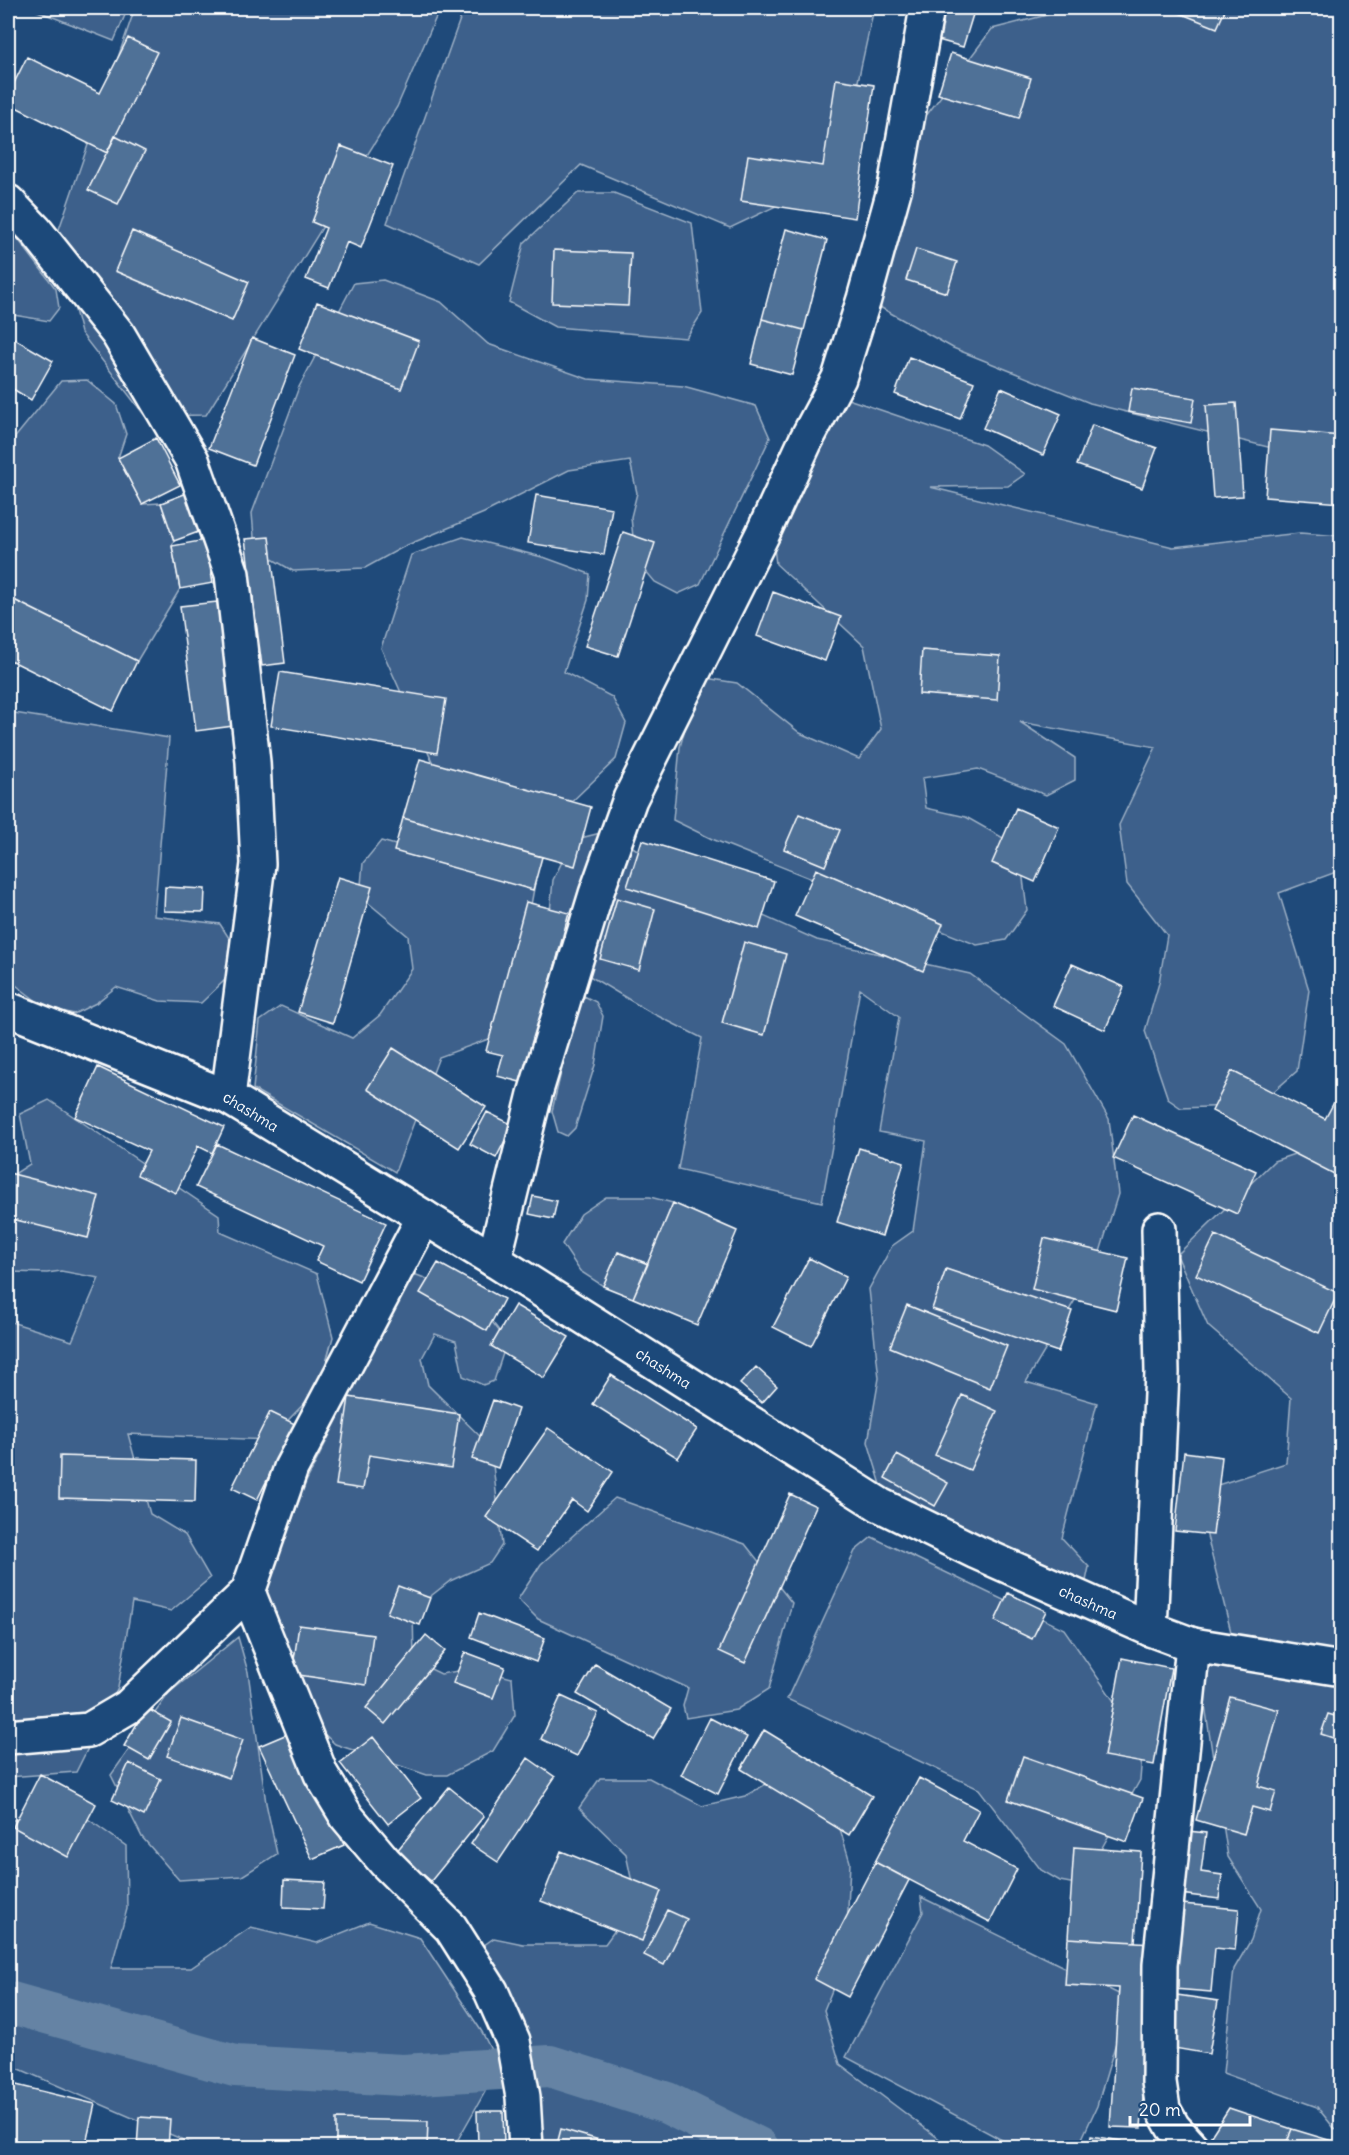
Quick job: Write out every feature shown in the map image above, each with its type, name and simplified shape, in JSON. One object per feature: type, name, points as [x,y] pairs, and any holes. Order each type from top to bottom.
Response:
[{"type":"street","points":[[494,1260],[535,1094],[596,894],[630,799],[838,378],[864,299],[894,187],[927,8]]},
{"type":"street","points":[[8,202],[36,231],[118,334],[192,460],[232,574],[253,762],[258,864],[228,1097]]},
{"type":"street","name":"сhashma","points":[[9,1019],[228,1097],[494,1260],[880,1505],[976,1552],[1150,1629],[1193,1645],[1341,1669]]},
{"type":"street","points":[[8,1737],[89,1730],[108,1720],[128,1707],[248,1592],[291,1468],[424,1217]]},
{"type":"street","points":[[1150,1629],[1162,1373],[1160,1229]]},
{"type":"street","points":[[248,1592],[321,1774],[347,1817],[385,1862],[451,1928],[491,1991],[513,2041],[523,2097],[526,2148]]},
{"type":"street","points":[[1192,2148],[1173,2127],[1163,2109],[1159,2070],[1160,1965],[1193,1645]]},
{"type":"shaded area","points":[[30,8],[128,8],[114,41]]},
{"type":"shaded area","points":[[135,8],[440,8],[397,107],[206,415],[145,416],[81,333],[56,238]]},
{"type":"shaded area","points":[[464,8],[874,8],[839,168],[805,192],[730,228],[581,165],[479,264],[387,223]]},
{"type":"shaded area","points":[[1074,8],[1341,8],[1341,465],[1090,403],[953,348],[878,306],[916,129],[992,29]]},
{"type":"shaded area","points":[[578,193],[614,193],[692,223],[702,313],[686,338],[555,327],[509,302],[524,243]]},
{"type":"shaded area","points":[[8,226],[56,289],[59,308],[49,321],[8,314]]},
{"type":"shaded area","points":[[383,280],[441,302],[488,344],[588,379],[683,386],[756,406],[770,438],[700,584],[678,594],[655,582],[635,558],[631,517],[637,493],[630,461],[569,470],[484,513],[405,546],[365,568],[293,571],[255,549],[252,513],[299,387],[354,283]]},
{"type":"shaded area","points":[[87,380],[116,404],[126,434],[118,458],[142,504],[161,503],[174,541],[172,546],[180,589],[137,661],[8,597],[8,446],[61,381]]},
{"type":"shaded area","points":[[845,398],[984,445],[1025,474],[1008,486],[930,487],[1173,547],[1300,533],[1341,536],[1341,875],[1336,872],[1279,893],[1309,990],[1297,1071],[1258,1105],[1181,1108],[1168,1099],[1145,1031],[1159,983],[1167,935],[1127,884],[1119,825],[1156,747],[1020,722],[1075,758],[1075,780],[1046,795],[978,769],[922,778],[926,808],[966,817],[1019,847],[1027,910],[1006,940],[977,945],[712,839],[673,820],[680,747],[699,677],[737,683],[800,733],[859,759],[881,729],[864,646],[776,564],[773,539],[805,486],[825,423]]},
{"type":"shaded area","points":[[463,537],[546,558],[590,574],[588,600],[564,672],[612,697],[626,723],[616,759],[559,814],[440,779],[381,648],[411,555]]},
{"type":"shaded area","points":[[8,712],[169,738],[154,916],[220,924],[236,949],[227,978],[201,1003],[160,1001],[116,987],[96,1003],[74,1014],[43,1006],[8,979]]},
{"type":"shaded area","points":[[608,831],[685,881],[817,940],[970,974],[1066,1044],[1109,1119],[1118,1194],[1096,1265],[1026,1382],[1097,1403],[1062,1538],[1089,1567],[1086,1581],[913,1506],[882,1488],[868,1442],[879,1378],[869,1289],[892,1246],[913,1231],[926,1141],[879,1132],[899,1017],[860,989],[822,1202],[678,1169],[702,1038],[648,1011],[566,962],[548,934],[553,880],[573,840]]},
{"type":"shaded area","points":[[381,841],[535,883],[508,1032],[439,1057],[395,1172],[253,1089],[260,1021],[281,1006],[352,1038],[380,1015],[412,969],[408,936],[360,896],[363,863]]},
{"type":"shaded area","points":[[584,996],[596,1002],[603,1016],[595,1065],[575,1128],[567,1136],[558,1132],[552,1111],[576,1008]]},
{"type":"shaded area","points":[[49,1100],[219,1215],[220,1232],[317,1274],[333,1337],[319,1388],[269,1440],[128,1434],[150,1514],[185,1535],[210,1578],[171,1611],[132,1602],[118,1688],[76,1772],[8,1777],[8,1321],[72,1341],[99,1278],[61,1271],[47,1273],[10,1272],[8,1270],[8,1178],[30,1164],[20,1114]]},
{"type":"shaded area","points":[[1341,1138],[1341,1658],[1233,1640],[1196,1492],[1286,1463],[1291,1398],[1208,1326],[1177,1255],[1274,1161]]},
{"type":"shaded area","points":[[606,1197],[650,1197],[673,1203],[648,1264],[618,1252],[603,1286],[580,1271],[562,1244],[581,1214]]},
{"type":"shaded area","points":[[414,1274],[472,1296],[507,1341],[494,1381],[483,1385],[463,1376],[456,1341],[435,1334],[422,1358],[428,1385],[491,1447],[502,1545],[490,1563],[450,1581],[413,1610],[414,1661],[441,1674],[474,1668],[512,1678],[515,1715],[493,1751],[447,1775],[427,1775],[335,1744],[321,1731],[270,1620],[267,1588],[306,1482],[384,1327]]},
{"type":"shaded area","points":[[615,1498],[745,1544],[792,1603],[769,1689],[736,1710],[686,1718],[683,1706],[688,1688],[538,1619],[518,1599],[541,1564]]},
{"type":"shaded area","points":[[872,1537],[1064,1629],[1143,1743],[1140,1780],[1081,1885],[1060,1881],[1041,1870],[979,1789],[787,1699],[855,1551]]},
{"type":"shaded area","points":[[238,1637],[248,1672],[266,1803],[277,1854],[242,1876],[179,1880],[142,1837],[111,1775],[169,1693]]},
{"type":"shaded area","points":[[1198,1659],[1341,1681],[1341,2130],[1334,2128],[1317,2107],[1223,2073],[1234,1969],[1251,1940],[1261,1909],[1228,1857]]},
{"type":"shaded area","points":[[793,1769],[829,1792],[850,1862],[846,1956],[824,2010],[840,2064],[950,2147],[526,2147],[523,2097],[470,1955],[494,1938],[523,1944],[605,1944],[636,1901],[626,1854],[579,1808],[600,1778],[649,1778],[702,1806],[745,1796]]},
{"type":"shaded area","points":[[88,1819],[126,1846],[127,1909],[111,1968],[191,1968],[251,1927],[317,1943],[369,1922],[420,1938],[482,2032],[494,2056],[486,2090],[453,2148],[195,2147],[195,2145],[8,2064],[8,1820]]},
{"type":"shaded area","points":[[921,1897],[1129,1999],[1097,2106],[1078,2147],[1015,2147],[846,2057],[923,1912]]},
{"type":"building","points":[[940,8],[975,8],[963,47],[931,38]]},
{"type":"building","points":[[1167,8],[1226,8],[1217,28]]},
{"type":"building","points":[[128,38],[157,52],[107,153],[8,103],[8,95],[27,57],[100,93]]},
{"type":"building","points":[[951,53],[1031,78],[1019,118],[938,94]]},
{"type":"building","points":[[836,79],[874,85],[855,218],[741,201],[748,155],[823,166]]},
{"type":"building","points":[[115,136],[145,151],[118,204],[88,190]]},
{"type":"building","points":[[341,146],[393,166],[361,248],[347,242],[329,288],[306,279],[326,228],[312,222]]},
{"type":"building","points":[[786,229],[827,240],[804,330],[762,319]]},
{"type":"building","points":[[132,231],[249,282],[232,321],[115,271]]},
{"type":"building","points":[[916,249],[957,262],[947,293],[906,280]]},
{"type":"building","points":[[554,250],[631,253],[628,306],[552,303]]},
{"type":"building","points":[[317,302],[419,341],[401,389],[299,349]]},
{"type":"building","points":[[762,319],[804,330],[792,375],[751,364]]},
{"type":"building","points":[[8,335],[53,361],[31,400],[8,386]]},
{"type":"building","points":[[252,338],[295,355],[253,465],[209,448]]},
{"type":"building","points":[[909,357],[974,382],[960,419],[895,394]]},
{"type":"building","points":[[1001,388],[1061,414],[1043,455],[983,428]]},
{"type":"building","points":[[1132,388],[1195,398],[1191,423],[1128,412]]},
{"type":"building","points":[[1236,403],[1243,496],[1213,498],[1206,405]]},
{"type":"building","points":[[1092,425],[1157,448],[1142,488],[1077,465]]},
{"type":"building","points":[[1270,430],[1342,436],[1342,503],[1265,497]]},
{"type":"building","points":[[156,438],[180,485],[142,504],[118,458]]},
{"type":"building","points":[[187,493],[201,531],[174,541],[161,503]]},
{"type":"building","points":[[536,495],[612,508],[604,555],[528,543]]},
{"type":"building","points":[[623,532],[655,543],[618,656],[585,646]]},
{"type":"building","points":[[269,537],[285,663],[262,666],[245,539]]},
{"type":"building","points":[[205,540],[213,583],[180,589],[172,546]]},
{"type":"building","points":[[773,592],[841,617],[825,661],[757,636]]},
{"type":"building","points":[[8,597],[137,661],[113,711],[8,659]]},
{"type":"building","points":[[217,602],[233,726],[196,731],[180,606]]},
{"type":"building","points":[[922,650],[1000,656],[997,700],[919,694]]},
{"type":"building","points":[[280,672],[446,699],[437,753],[271,726]]},
{"type":"building","points":[[420,759],[591,807],[575,866],[403,818]]},
{"type":"building","points":[[1016,808],[1059,827],[1035,882],[992,863]]},
{"type":"building","points":[[799,814],[840,830],[825,866],[784,849]]},
{"type":"building","points":[[403,818],[542,857],[533,890],[394,851]]},
{"type":"building","points":[[642,840],[774,881],[759,929],[627,887]]},
{"type":"building","points":[[816,869],[943,924],[923,971],[795,916]]},
{"type":"building","points":[[338,877],[372,887],[333,1023],[298,1012]]},
{"type":"building","points":[[165,887],[205,889],[204,912],[164,911]]},
{"type":"building","points":[[617,898],[655,909],[639,970],[600,959]]},
{"type":"building","points":[[526,902],[569,913],[524,1083],[497,1076],[503,1055],[486,1051]]},
{"type":"building","points":[[744,942],[786,954],[764,1035],[722,1023]]},
{"type":"building","points":[[1072,964],[1124,987],[1105,1030],[1053,1006]]},
{"type":"building","points":[[393,1048],[486,1107],[459,1148],[367,1089]]},
{"type":"building","points":[[98,1067],[224,1127],[212,1153],[198,1146],[176,1193],[137,1175],[149,1151],[75,1117]]},
{"type":"building","points":[[1232,1071],[1325,1119],[1339,1093],[1342,1095],[1342,1178],[1212,1111]]},
{"type":"building","points":[[487,1112],[513,1125],[496,1158],[470,1144]]},
{"type":"building","points":[[1133,1115],[1256,1171],[1237,1214],[1113,1158]]},
{"type":"building","points":[[217,1144],[386,1223],[359,1281],[316,1261],[323,1246],[196,1187]]},
{"type":"building","points":[[859,1148],[904,1162],[882,1236],[837,1222]]},
{"type":"building","points":[[9,1173],[99,1196],[88,1238],[8,1218]]},
{"type":"building","points":[[533,1196],[557,1201],[553,1219],[529,1214]]},
{"type":"building","points":[[673,1203],[737,1231],[697,1325],[633,1298]]},
{"type":"building","points":[[1215,1235],[1338,1293],[1319,1333],[1196,1275]]},
{"type":"building","points":[[1044,1238],[1128,1258],[1116,1310],[1032,1289]]},
{"type":"building","points":[[618,1252],[648,1264],[633,1298],[603,1286]]},
{"type":"building","points":[[809,1258],[846,1277],[811,1346],[773,1327]]},
{"type":"building","points":[[438,1263],[504,1299],[487,1331],[420,1293]]},
{"type":"building","points":[[946,1269],[1072,1311],[1058,1352],[932,1309]]},
{"type":"building","points":[[515,1305],[569,1337],[544,1378],[491,1346]]},
{"type":"building","points":[[907,1305],[1007,1346],[990,1388],[890,1347]]},
{"type":"building","points":[[756,1367],[777,1386],[762,1403],[740,1384]]},
{"type":"building","points":[[611,1375],[697,1429],[678,1458],[593,1404]]},
{"type":"building","points":[[962,1395],[997,1411],[970,1470],[935,1455]]},
{"type":"building","points":[[349,1397],[459,1414],[451,1468],[369,1455],[363,1489],[336,1485]]},
{"type":"building","points":[[493,1400],[518,1409],[498,1468],[472,1459]]},
{"type":"building","points":[[270,1412],[295,1424],[257,1500],[232,1488]]},
{"type":"building","points":[[548,1428],[613,1472],[587,1511],[572,1500],[537,1551],[486,1517]]},
{"type":"building","points":[[1184,1452],[1222,1457],[1213,1535],[1175,1531]]},
{"type":"building","points":[[897,1455],[948,1483],[935,1506],[885,1478]]},
{"type":"building","points":[[60,1456],[196,1460],[195,1502],[59,1498]]},
{"type":"building","points":[[790,1494],[816,1506],[745,1663],[719,1651]]},
{"type":"building","points":[[398,1586],[430,1598],[420,1625],[387,1613]]},
{"type":"building","points":[[1008,1593],[1046,1611],[1032,1639],[995,1621]]},
{"type":"building","points":[[479,1613],[545,1638],[536,1662],[471,1637]]},
{"type":"building","points":[[299,1625],[373,1635],[366,1685],[292,1674]]},
{"type":"building","points":[[426,1635],[445,1651],[385,1724],[366,1708]]},
{"type":"building","points":[[465,1652],[505,1667],[493,1698],[453,1683]]},
{"type":"building","points":[[1122,1658],[1171,1668],[1154,1765],[1104,1756]]},
{"type":"building","points":[[595,1664],[671,1709],[653,1739],[577,1694]]},
{"type":"building","points":[[561,1696],[598,1713],[577,1756],[541,1739]]},
{"type":"building","points":[[1230,1697],[1279,1710],[1258,1786],[1276,1791],[1270,1812],[1252,1807],[1244,1834],[1196,1820]]},
{"type":"building","points":[[146,1708],[171,1722],[149,1760],[124,1746]]},
{"type":"building","points":[[1328,1714],[1342,1718],[1342,1741],[1321,1734]]},
{"type":"building","points":[[181,1718],[243,1740],[229,1778],[167,1756]]},
{"type":"building","points":[[710,1718],[747,1737],[718,1794],[681,1775]]},
{"type":"building","points":[[764,1730],[872,1796],[849,1835],[741,1769]]},
{"type":"building","points":[[292,1732],[344,1845],[312,1859],[259,1746]]},
{"type":"building","points":[[373,1737],[421,1798],[388,1824],[340,1763]]},
{"type":"building","points":[[1023,1756],[1143,1798],[1127,1842],[1008,1800]]},
{"type":"building","points":[[528,1758],[555,1777],[498,1862],[471,1844]]},
{"type":"building","points":[[129,1763],[161,1779],[144,1816],[112,1800]]},
{"type":"building","points":[[40,1774],[96,1804],[68,1857],[13,1827]]},
{"type":"building","points":[[919,1778],[979,1810],[963,1841],[1017,1869],[990,1922],[875,1862]]},
{"type":"building","points":[[449,1787],[484,1816],[431,1881],[396,1852]]},
{"type":"building","points":[[1188,1831],[1206,1833],[1201,1872],[1222,1875],[1219,1899],[1180,1894]]},
{"type":"building","points":[[1074,1847],[1141,1852],[1135,1942],[1068,1938]]},
{"type":"building","points":[[561,1851],[661,1891],[642,1941],[541,1901]]},
{"type":"building","points":[[875,1862],[909,1880],[848,1997],[814,1979]]},
{"type":"building","points":[[284,1880],[325,1882],[323,1909],[283,1907]]},
{"type":"building","points":[[1182,1904],[1239,1909],[1235,1950],[1215,1948],[1211,1992],[1174,1989]]},
{"type":"building","points":[[667,1910],[687,1919],[664,1965],[644,1955]]},
{"type":"building","points":[[1068,1938],[1153,1943],[1141,2128],[1110,2127],[1119,1988],[1065,1985]]},
{"type":"building","points":[[1177,1995],[1218,2001],[1209,2054],[1168,2047]]},
{"type":"building","points":[[8,2083],[95,2104],[85,2148],[8,2148]]},
{"type":"building","points":[[1229,2108],[1292,2129],[1284,2148],[1231,2148],[1209,2139]]},
{"type":"building","points":[[477,2111],[503,2111],[504,2144],[478,2145]]},
{"type":"building","points":[[139,2117],[170,2119],[168,2148],[137,2148]]},
{"type":"building","points":[[336,2119],[428,2121],[427,2148],[336,2148]]},
{"type":"building","points":[[561,2129],[627,2148],[556,2148]]},
{"type":"building","points":[[1292,2129],[1342,2144],[1342,2148],[1284,2148]]},
{"type":"building","points":[[1091,2136],[1122,2141],[1121,2148],[1089,2148]]},
{"type":"building","points":[[1209,2139],[1231,2148],[1207,2148],[1205,2145]]},
{"type":"waterway","points":[[8,2002],[235,2066],[403,2075],[550,2066],[667,2103],[758,2148]]}]
